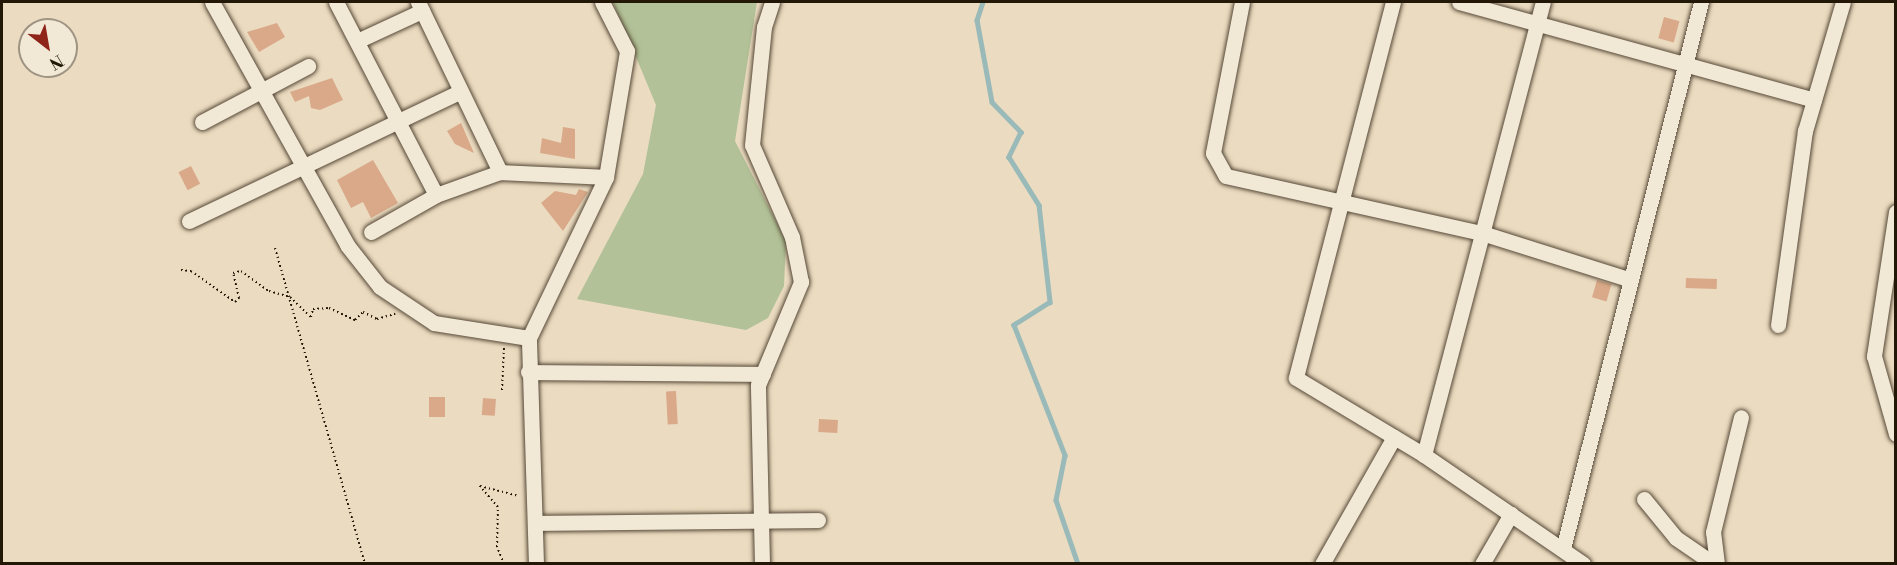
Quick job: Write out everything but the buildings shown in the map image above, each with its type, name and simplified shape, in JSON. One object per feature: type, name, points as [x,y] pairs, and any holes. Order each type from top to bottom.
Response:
[{"type":"street","points":[[212,2],[264,88],[304,168],[354,254],[380,287],[434,322],[529,338]]},
{"type":"street","points":[[336,2],[436,195]]},
{"type":"street","points":[[536,564],[536,500],[528,372],[529,338],[606,177],[627,51],[602,2]]},
{"type":"street","points":[[762,564],[758,385],[801,282],[792,237],[752,145],[764,27],[772,2]]},
{"type":"street","points":[[1242,2],[1213,153],[1226,176],[1482,233],[1631,280]]},
{"type":"street","points":[[1393,2],[1296,378],[1424,455],[1583,564]]},
{"type":"street","points":[[1460,2],[1686,61],[1814,100]]},
{"type":"street","points":[[1424,455],[1543,2]]},
{"type":"street","points":[[1563,549],[1701,2]]},
{"type":"street","points":[[1778,325],[1814,100],[1843,2]]},
{"type":"street","points":[[357,41],[420,6],[500,172]]},
{"type":"street","points":[[202,122],[308,66]]},
{"type":"street","points":[[189,221],[399,124],[460,92]]},
{"type":"street","points":[[371,232],[436,195],[500,172],[606,177]]},
{"type":"street","points":[[1896,212],[1874,356],[1896,434]]},
{"type":"street","points":[[528,372],[763,374]]},
{"type":"street","points":[[1715,564],[1713,532],[1742,417]]},
{"type":"street","points":[[1322,564],[1394,437]]},
{"type":"street","points":[[1644,500],[1676,538],[1715,564]]},
{"type":"street","points":[[1482,564],[1511,514]]},
{"type":"street","points":[[536,523],[761,517],[818,520]]},
{"type":"path","points":[[275,248],[365,564]]},
{"type":"path","points":[[181,270],[191,271],[235,302],[239,298],[233,273],[241,271],[269,291],[290,297],[311,317],[313,309],[337,308],[355,320],[363,312],[377,319],[415,310]]},
{"type":"path","points":[[502,390],[504,333]]},
{"type":"path","points":[[504,564],[497,547],[498,507],[480,486],[536,500]]},
{"type":"green space","points":[[613,2],[757,2],[735,141],[786,241],[784,286],[768,318],[746,330],[577,299],[643,174],[656,105]]},
{"type":"waterway","points":[[983,2],[977,20],[992,102],[1021,132],[1009,157],[1039,205],[1050,302],[1014,325],[1065,455],[1056,500],[1078,564]]}]
